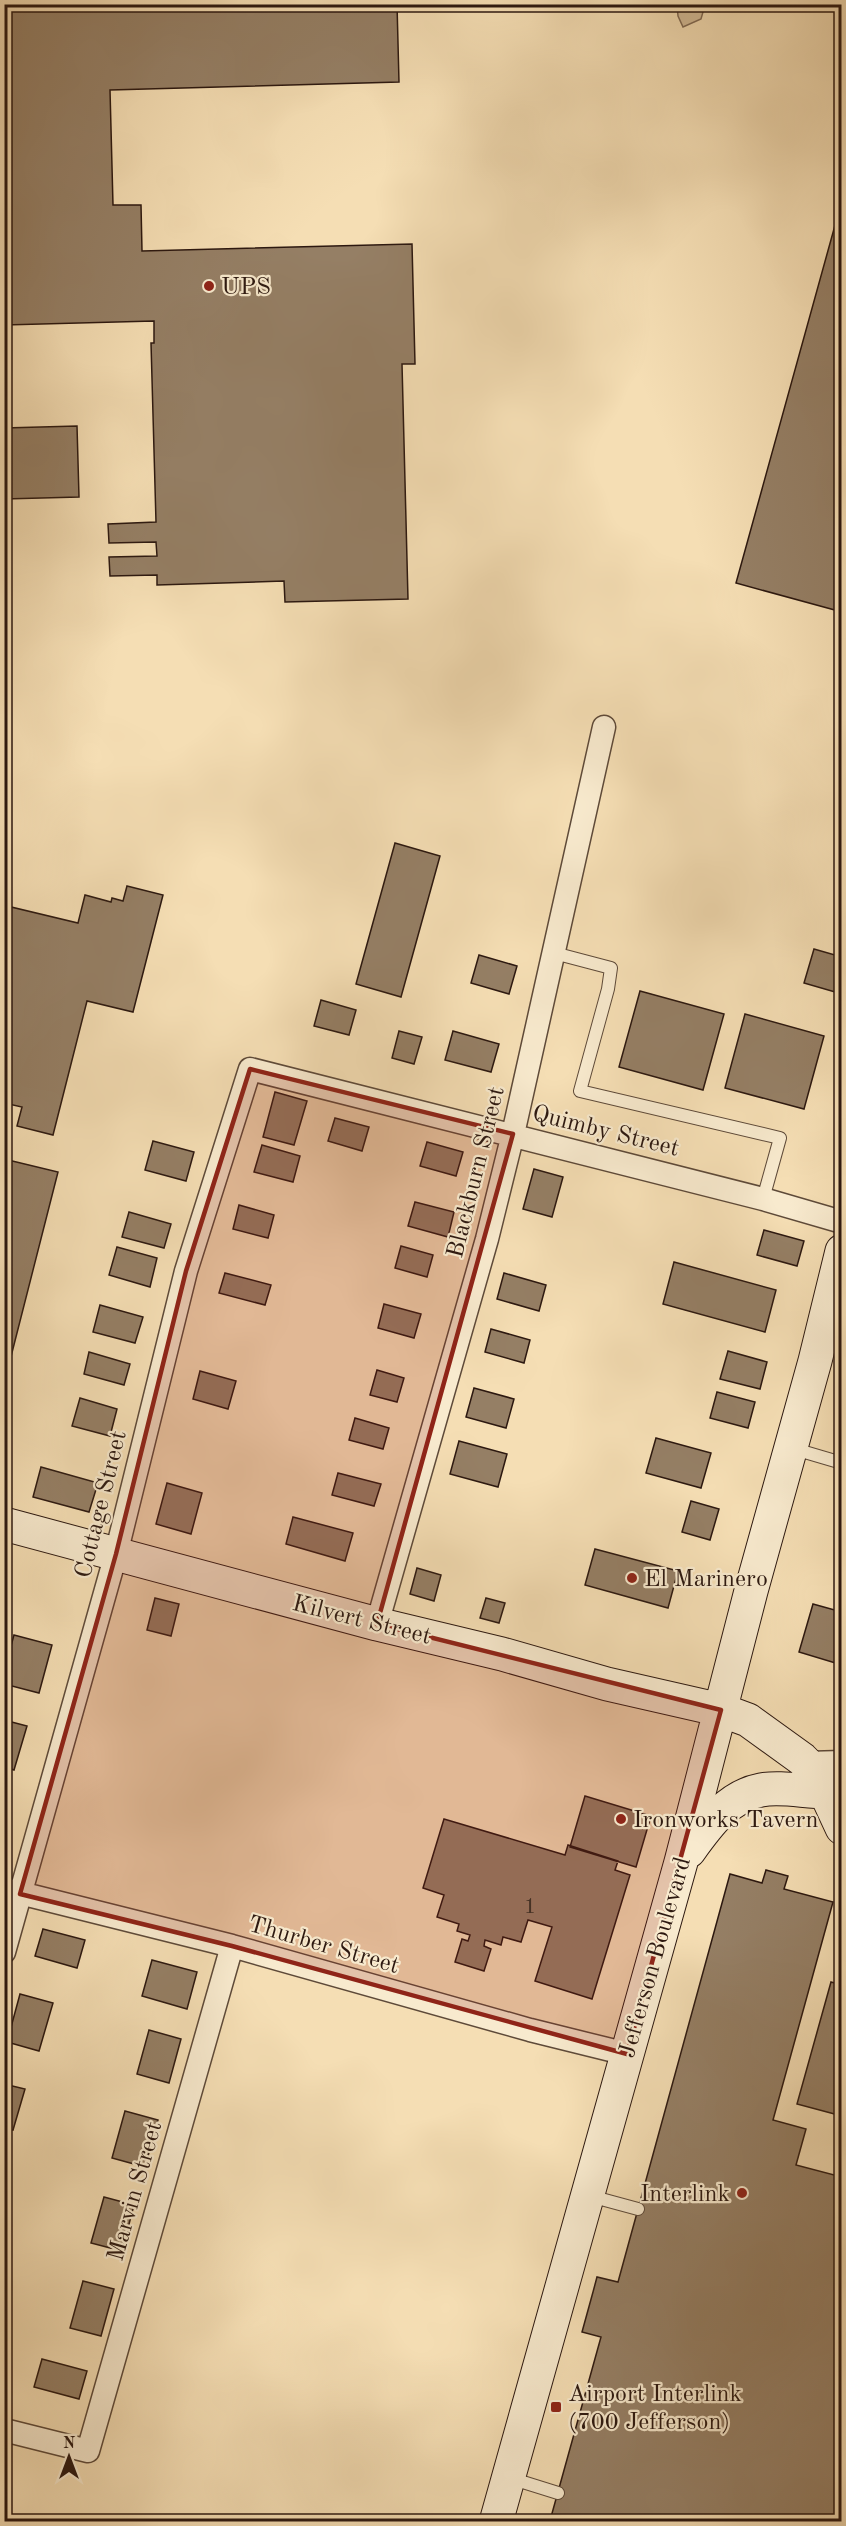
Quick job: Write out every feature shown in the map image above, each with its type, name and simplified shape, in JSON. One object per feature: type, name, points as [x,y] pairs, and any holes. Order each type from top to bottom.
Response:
[{"type":"main road","name":"Jefferson Boulevard","points":[[496,2522],[681,1862],[842,1251]]},
{"type":"main road","name":"Kilvert Street","points":[[4,1524],[377,1624],[502,1654],[607,1684],[721,1710],[748,1720],[766,1731],[807,1764],[817,1774],[842,1828]]},
{"type":"main road","points":[[681,1862],[710,1822],[732,1802],[760,1790],[826,1792]]},
{"type":"street","name":"Blackburn Street","points":[[377,1624],[487,1239],[513,1134],[604,727]]},
{"type":"street","name":"Quimby Street","points":[[250,1069],[763,1198],[842,1222]]},
{"type":"street","name":"Cottage Street","points":[[4,1952],[12,1891],[116,1554],[186,1271],[250,1069]]},
{"type":"street","points":[[807,1764],[842,1762]]},
{"type":"street","name":"Thurber Street","points":[[12,1891],[232,1946],[530,2030],[627,2054]]},
{"type":"street","name":"Marvin Street","points":[[4,2430],[88,2451],[232,1946]]},
{"type":"lane","points":[[554,953],[611,968],[608,989],[580,1091],[707,1123],[780,1138],[763,1198]]},
{"type":"lane","points":[[791,1448],[842,1462]]},
{"type":"lane","points":[[588,2195],[638,2209]]},
{"type":"lane","points":[[509,2478],[558,2493]]},
{"type":"highlighted area","points":[[250,1069],[513,1134],[377,1624],[721,1710],[627,2054],[232,1946],[20,1894],[116,1554],[186,1271]]},
{"type":"shaded area","points":[[677,4],[705,5],[701,19],[683,27],[678,16]]},
{"type":"building","name":"UPS","points":[[4,4],[397,4],[399,82],[110,90],[113,205],[141,205],[142,251],[412,244],[415,364],[402,364],[408,599],[285,602],[284,581],[157,585],[157,575],[110,576],[109,557],[157,556],[156,542],[109,543],[108,524],[156,522],[151,343],[154,343],[154,321],[4,325]]},
{"type":"building","points":[[842,200],[842,612],[736,583]]},
{"type":"building","points":[[77,426],[79,497],[4,499],[4,428]]},
{"type":"building","points":[[395,843],[440,856],[401,997],[356,984]]},
{"type":"building","points":[[127,886],[163,895],[133,1012],[87,1001],[53,1135],[17,1126],[22,1107],[4,1103],[4,933],[11,907],[78,923],[85,895],[111,902],[112,898],[123,901]]},
{"type":"building","points":[[814,949],[842,957],[842,994],[804,983]]},
{"type":"building","points":[[479,955],[517,966],[509,994],[471,983]]},
{"type":"building","points":[[640,991],[724,1014],[703,1090],[619,1067]]},
{"type":"building","points":[[321,1000],[356,1010],[349,1035],[314,1026]]},
{"type":"building","points":[[745,1014],[824,1036],[804,1109],[725,1088]]},
{"type":"building","points":[[399,1031],[422,1037],[414,1064],[392,1058]]},
{"type":"building","points":[[453,1031],[499,1044],[491,1072],[445,1060]]},
{"type":"building","points":[[275,1092],[307,1101],[294,1145],[263,1137]]},
{"type":"building","points":[[335,1118],[369,1127],[362,1151],[328,1141]]},
{"type":"building","points":[[153,1141],[194,1152],[186,1181],[145,1170]]},
{"type":"building","points":[[427,1142],[463,1152],[456,1176],[420,1166]]},
{"type":"building","points":[[262,1145],[300,1156],[293,1182],[254,1172]]},
{"type":"building","points":[[4,1159],[58,1172],[4,1384]]},
{"type":"building","points":[[534,1169],[563,1177],[552,1217],[523,1209]]},
{"type":"building","points":[[415,1202],[454,1212],[448,1237],[408,1226]]},
{"type":"building","points":[[239,1205],[274,1215],[268,1238],[233,1229]]},
{"type":"building","points":[[129,1212],[171,1224],[164,1248],[122,1237]]},
{"type":"building","points":[[764,1230],[804,1241],[797,1266],[757,1255]]},
{"type":"building","points":[[401,1246],[433,1255],[427,1277],[395,1268]]},
{"type":"building","points":[[117,1247],[157,1258],[150,1287],[109,1275]]},
{"type":"building","points":[[674,1262],[776,1290],[765,1332],[663,1304]]},
{"type":"building","points":[[225,1273],[271,1285],[265,1305],[219,1293]]},
{"type":"building","points":[[504,1273],[546,1285],[539,1311],[497,1299]]},
{"type":"building","points":[[384,1304],[421,1314],[414,1338],[378,1328]]},
{"type":"building","points":[[100,1305],[143,1317],[135,1343],[93,1332]]},
{"type":"building","points":[[491,1329],[530,1340],[524,1363],[485,1352]]},
{"type":"building","points":[[728,1351],[767,1362],[760,1389],[720,1379]]},
{"type":"building","points":[[89,1352],[130,1364],[124,1385],[84,1374]]},
{"type":"building","points":[[377,1370],[404,1378],[397,1402],[370,1395]]},
{"type":"building","points":[[200,1371],[236,1381],[228,1409],[193,1399]]},
{"type":"building","points":[[474,1388],[514,1399],[506,1428],[466,1417]]},
{"type":"building","points":[[717,1392],[755,1402],[748,1428],[710,1418]]},
{"type":"building","points":[[80,1398],[117,1409],[110,1436],[72,1426]]},
{"type":"building","points":[[355,1418],[389,1428],[383,1449],[349,1440]]},
{"type":"building","points":[[656,1438],[711,1453],[701,1488],[646,1473]]},
{"type":"building","points":[[459,1441],[507,1454],[498,1487],[450,1474]]},
{"type":"building","points":[[41,1467],[98,1483],[89,1512],[33,1497]]},
{"type":"building","points":[[338,1473],[381,1484],[374,1506],[332,1495]]},
{"type":"building","points":[[167,1483],[202,1493],[191,1534],[156,1524]]},
{"type":"building","points":[[691,1501],[719,1509],[710,1540],[682,1532]]},
{"type":"building","points":[[293,1517],[353,1533],[345,1561],[286,1544]]},
{"type":"building","name":"El Marinero","points":[[595,1549],[678,1571],[668,1608],[585,1585]]},
{"type":"building","points":[[417,1568],[441,1575],[434,1601],[410,1594]]},
{"type":"building","points":[[155,1598],[179,1604],[171,1636],[147,1630]]},
{"type":"building","points":[[486,1598],[505,1603],[499,1623],[480,1618]]},
{"type":"building","points":[[813,1604],[842,1612],[842,1665],[799,1652]]},
{"type":"building","points":[[14,1635],[52,1645],[39,1693],[4,1684],[4,1671]]},
{"type":"building","points":[[4,1720],[27,1726],[14,1770],[4,1767]]},
{"type":"building","points":[[585,1796],[651,1816],[636,1867],[570,1847]]},
{"type":"building","points":[[444,1819],[565,1855],[568,1845],[618,1861],[615,1870],[630,1875],[592,1999],[535,1981],[552,1927],[528,1920],[521,1942],[503,1937],[501,1945],[485,1940],[484,1946],[491,1949],[484,1971],[455,1962],[462,1939],[468,1941],[470,1935],[457,1931],[459,1924],[437,1917],[444,1895],[423,1888]]},
{"type":"building","name":"Interlink","points":[[766,1870],[788,1876],[784,1889],[833,1902],[773,2120],[806,2129],[796,2165],[842,2177],[842,2522],[566,2522],[551,2517],[601,2337],[582,2332],[597,2277],[618,2282],[730,1874],[762,1883]]},
{"type":"building","points":[[43,1929],[85,1940],[77,1968],[35,1956]]},
{"type":"building","points":[[152,1960],[197,1972],[187,2009],[142,1996]]},
{"type":"building","points":[[831,1982],[842,1985],[842,2116],[797,2104]]},
{"type":"building","points":[[20,1994],[53,2003],[39,2051],[7,2042]]},
{"type":"building","points":[[149,2030],[181,2039],[169,2083],[137,2074]]},
{"type":"building","points":[[4,2084],[25,2089],[13,2130],[4,2128]]},
{"type":"building","points":[[125,2111],[158,2120],[145,2167],[112,2158]]},
{"type":"building","points":[[104,2197],[134,2205],[122,2251],[91,2243]]},
{"type":"building","points":[[83,2281],[114,2289],[101,2336],[70,2328]]},
{"type":"building","points":[[42,2359],[87,2371],[79,2399],[34,2387]]},
{"type":"place","name":"UPS","points":[[209,286]]},
{"type":"place","name":"El Marinero","points":[[632,1578]]},
{"type":"place","name":"Ironworks Tavern","points":[[621,1819]]},
{"type":"place","name":"Interlink","points":[[742,2193]]},
{"type":"place","name":"Airport Interlink (700 Jefferson)","points":[[556,2407]]}]
